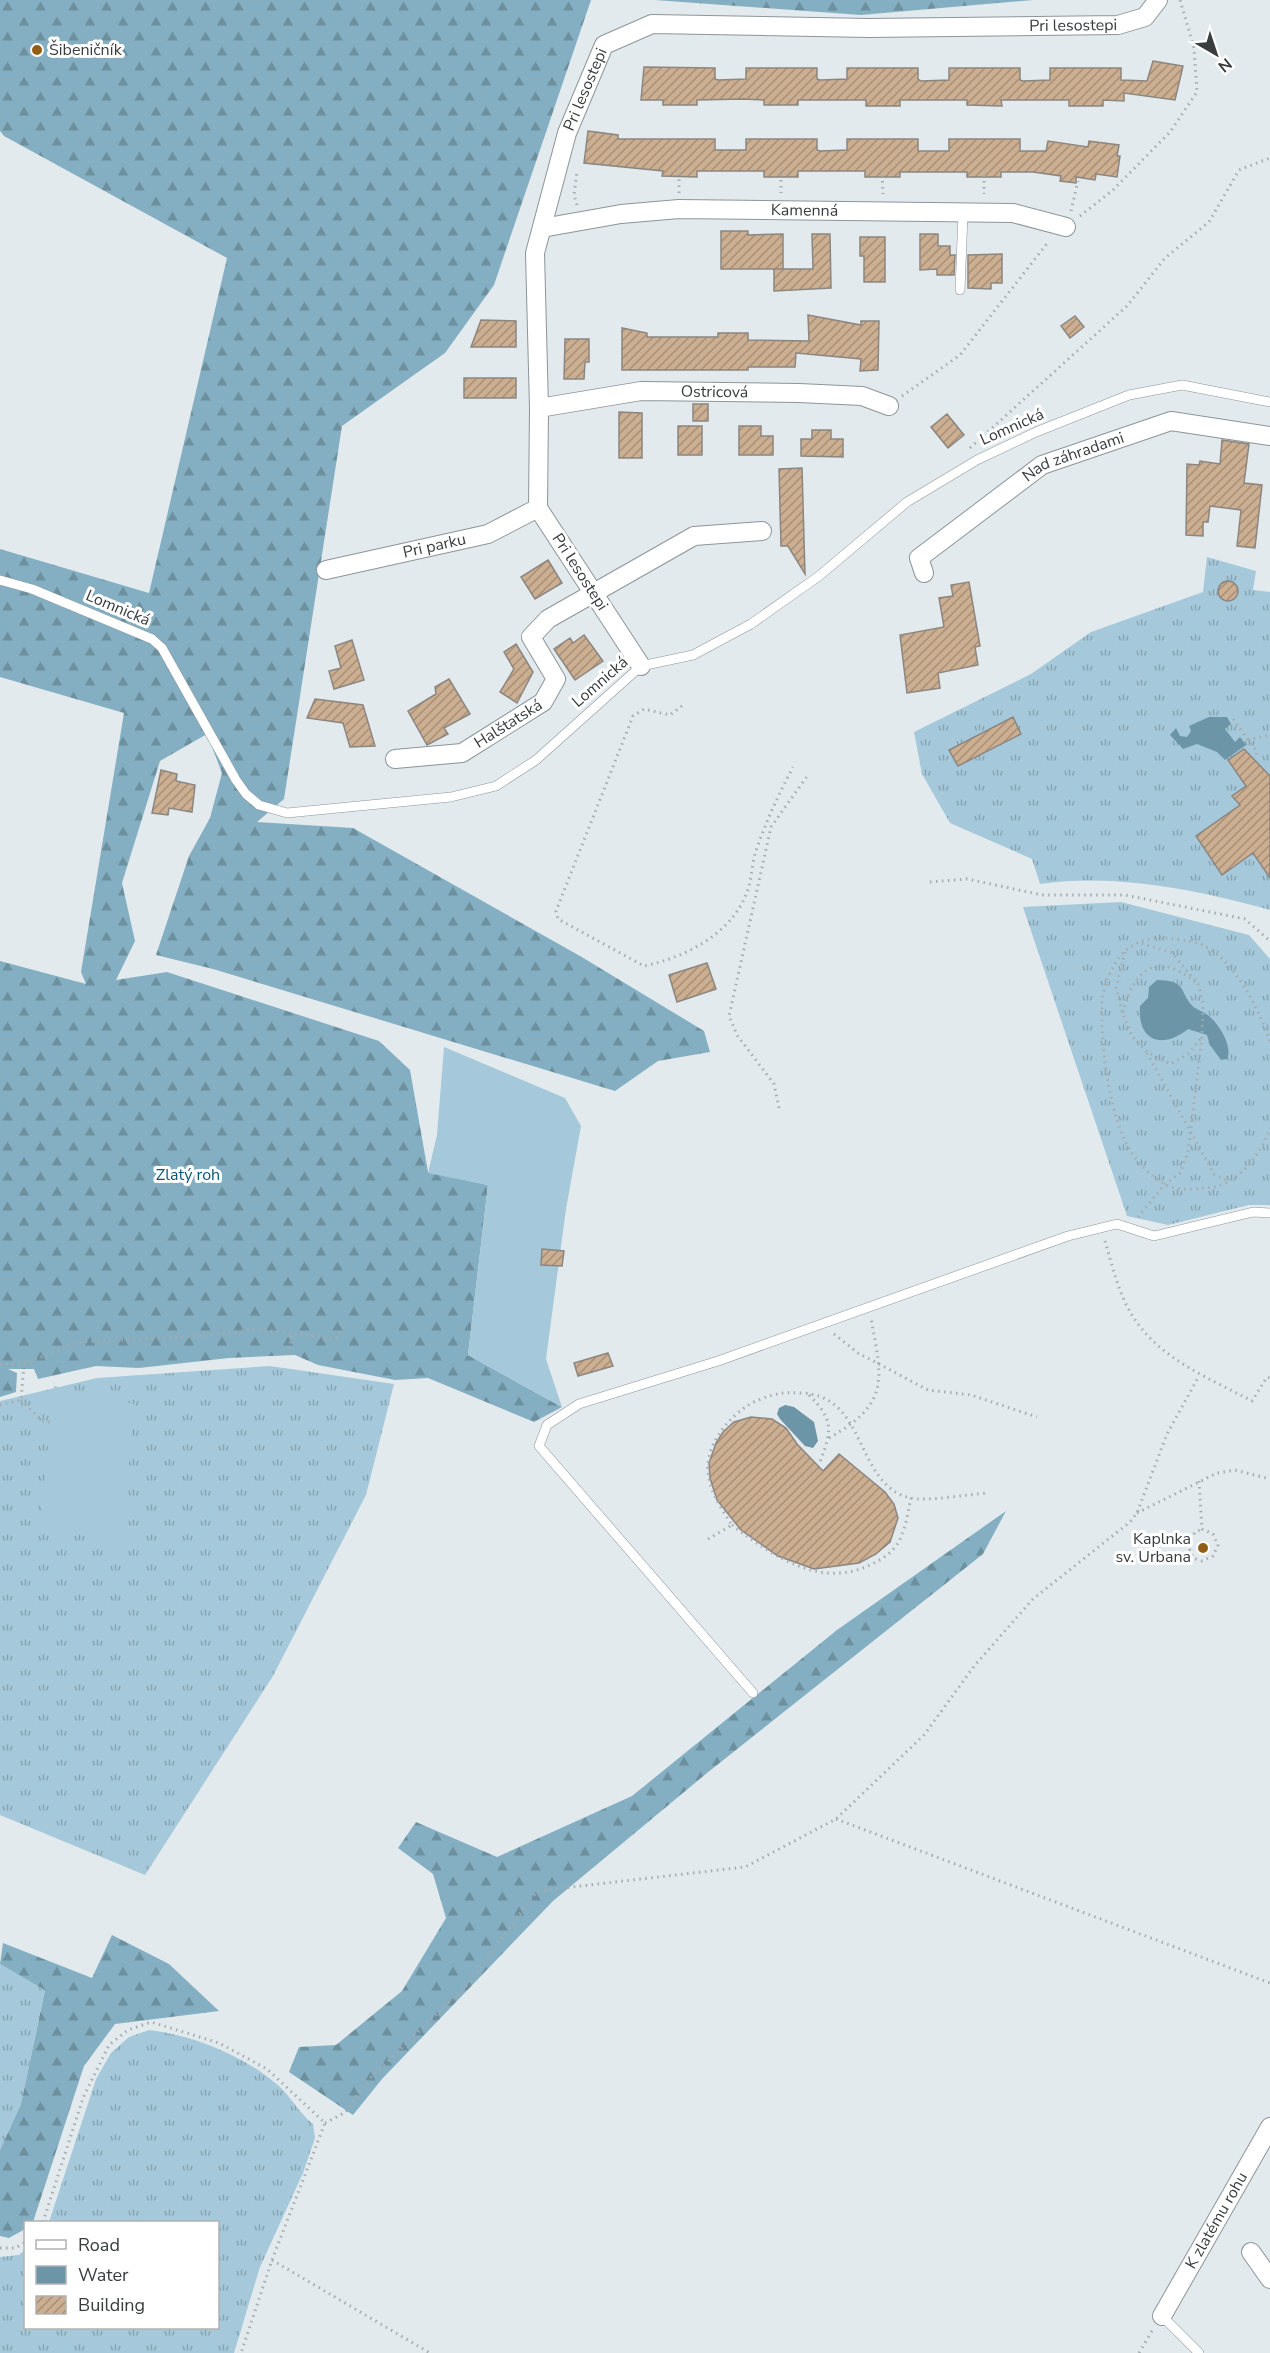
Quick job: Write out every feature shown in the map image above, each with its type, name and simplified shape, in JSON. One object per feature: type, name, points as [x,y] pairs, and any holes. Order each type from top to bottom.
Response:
[{"type":"street","name":"Pri lesostepi","points":[[641,666],[538,508],[539,408],[535,253],[567,133],[587,79],[604,45],[652,24],[869,28],[1118,24],[1145,17],[1158,0]]},
{"type":"street","name":"Kamenná","points":[[542,228],[621,214],[679,209],[1013,213],[1066,227]]},
{"type":"street","name":"Ostricová","points":[[539,408],[641,391],[862,396],[889,406]]},
{"type":"street","name":"Nad záhradami","points":[[924,573],[919,558],[1042,465],[1171,421],[1270,436]]},
{"type":"street","name":"Pri parku","points":[[326,570],[488,534],[538,508]]},
{"type":"street","points":[[594,593],[694,536],[762,531]]},
{"type":"street","name":"Halštatská","points":[[395,759],[462,753],[543,702],[556,679],[531,637],[549,619],[594,593]]},
{"type":"street","name":"K zlatému rohu","points":[[1162,2316],[1270,2127]]},
{"type":"street","points":[[1251,2252],[1270,2279]]},
{"type":"lane","points":[[960,290],[963,214]]},
{"type":"lane","name":"Lomnická","points":[[0,580],[32,589],[152,639],[162,648],[225,763],[246,794],[259,805],[287,813],[311,812],[451,797],[496,786],[537,760],[641,666],[693,655],[751,624],[819,576],[907,502],[977,460],[1036,432],[1130,395],[1182,386],[1270,402]]},
{"type":"lane","points":[[753,1693],[539,1446],[547,1425],[579,1404],[718,1361],[1048,1243],[1117,1224],[1155,1236],[1253,1212],[1270,1213]]},
{"type":"lane","points":[[1162,2316],[1199,2353]]},
{"type":"path","points":[[977,460],[969,446],[1127,306],[1165,258],[1209,222],[1239,170],[1270,158]]},
{"type":"path","points":[[578,163],[574,195],[581,222]]},
{"type":"path","points":[[679,209],[680,167]]},
{"type":"path","points":[[781,168],[781,210]]},
{"type":"path","points":[[882,169],[883,212]]},
{"type":"path","points":[[984,169],[984,213]]},
{"type":"path","points":[[1066,227],[1078,181]]},
{"type":"path","points":[[682,706],[670,715],[644,709],[633,716],[556,911],[558,919],[644,966],[690,952],[715,934],[729,920],[748,888],[755,854],[766,824],[793,767]]},
{"type":"path","points":[[1233,719],[1257,752],[1255,756]]},
{"type":"path","points":[[1248,740],[1270,735]]},
{"type":"path","points":[[779,1108],[774,1084],[737,1035],[729,1016],[771,827],[808,775]]},
{"type":"path","points":[[930,882],[967,879],[1042,895],[1125,895],[1245,919],[1270,941]]},
{"type":"path","points":[[1270,1041],[1257,1006],[1245,986],[1211,951],[1202,945],[1157,937],[1138,942],[1119,957],[1109,973],[1102,1000],[1110,1085],[1120,1129],[1131,1152],[1165,1185],[1187,1191],[1218,1186],[1228,1181],[1248,1165],[1264,1146],[1270,1129]]},
{"type":"path","points":[[1129,1227],[1165,1185],[1180,1173],[1188,1153],[1202,1037],[1203,1003],[1198,984],[1172,953],[1138,942]]},
{"type":"path","points":[[1125,952],[1116,988],[1123,1015],[1132,1036],[1147,1052],[1214,1174],[1228,1181]]},
{"type":"path","points":[[1123,1015],[1128,994],[1136,978],[1148,968],[1161,966],[1181,971],[1198,984]]},
{"type":"path","points":[[1147,1052],[1171,1064],[1188,1054],[1202,1037]]},
{"type":"path","points":[[1101,1228],[1125,1303],[1144,1332],[1175,1360],[1199,1376],[1252,1401],[1267,1377],[1270,1378]]},
{"type":"path","points":[[829,1438],[853,1424],[869,1406],[880,1384],[879,1363],[869,1307]]},
{"type":"path","points":[[0,1364],[24,1364],[77,1342],[189,1337],[258,1329],[335,1338],[346,1322]]},
{"type":"path","points":[[821,1324],[858,1353],[928,1390],[971,1395],[1037,1417]]},
{"type":"path","points":[[288,1355],[292,1333]]},
{"type":"path","points":[[24,1364],[21,1400],[42,1421],[50,1422]]},
{"type":"path","points":[[241,2353],[272,2260],[325,2123],[346,2112],[367,2081],[470,1982],[537,1892],[745,1867],[836,1819],[924,1735],[975,1665],[1033,1599],[1121,1531],[1137,1513],[1167,1434],[1199,1376]]},
{"type":"path","points":[[911,1498],[902,1535],[890,1553],[855,1572],[811,1571],[781,1559],[732,1525],[716,1501],[708,1477],[707,1462],[714,1440],[751,1402],[778,1392],[807,1393],[825,1398],[853,1424],[866,1458],[889,1486],[911,1498],[988,1493]]},
{"type":"path","points":[[807,1393],[829,1420],[829,1438],[820,1462]]},
{"type":"path","points":[[0,1405],[21,1400]]},
{"type":"path","points":[[1137,1513],[1217,1473],[1235,1470],[1270,1479]]},
{"type":"path","points":[[1199,1481],[1202,1529]]},
{"type":"path","points":[[708,1539],[732,1525]]},
{"type":"path","points":[[1202,1529],[1213,1534],[1218,1545],[1213,1556],[1202,1561],[1193,1558],[1188,1546],[1195,1532],[1202,1529]]},
{"type":"path","points":[[836,1819],[1270,1983]]},
{"type":"path","points":[[44,2221],[83,2098],[109,2045],[128,2030],[152,2022],[219,2043],[267,2069],[325,2123]]},
{"type":"path","points":[[0,2248],[15,2248],[24,2243]]},
{"type":"path","points":[[272,2260],[430,2353]]},
{"type":"path","points":[[1139,2353],[1162,2316]]},
{"type":"green space","name":"Zlatý roh","points":[[0,0],[591,0],[494,285],[445,353],[342,426],[284,799],[257,822],[353,828],[580,956],[704,1031],[710,1052],[658,1061],[615,1091],[213,969],[156,955],[189,856],[210,818],[222,773],[207,734],[160,761],[122,883],[135,941],[116,980],[167,972],[379,1041],[410,1070],[428,1172],[488,1185],[468,1355],[562,1407],[534,1422],[428,1378],[395,1380],[318,1365],[295,1355],[229,1358],[139,1368],[96,1366],[38,1379],[34,1369],[8,1369],[17,1373],[16,1392],[0,1397],[0,961],[86,984],[81,972],[124,713],[0,677],[0,549],[149,593],[227,258],[4,136],[0,131]]},
{"type":"green space","points":[[655,0],[1033,0],[861,15]]},
{"type":"green space","points":[[1207,557],[1256,571],[1253,590],[1270,592],[1270,910],[1156,885],[1097,881],[1040,884],[1032,859],[950,823],[922,774],[914,732],[1031,674],[1091,632],[1203,592]]},
{"type":"green space","points":[[1121,902],[1249,935],[1270,959],[1270,1205],[1249,1205],[1168,1225],[1127,1216],[1023,907]]},
{"type":"green space","points":[[444,1047],[565,1098],[581,1126],[566,1209],[546,1359],[562,1407],[468,1355],[488,1185],[428,1173],[437,1135]]},
{"type":"green space","points":[[270,1366],[394,1384],[366,1495],[273,1676],[145,1875],[0,1815],[0,1401],[97,1378]]},
{"type":"green space","points":[[54,1386],[134,1404],[122,1544],[40,1526]]},
{"type":"green space","points":[[1006,1511],[983,1554],[707,1773],[553,1901],[382,2079],[353,2115],[289,2072],[299,2047],[336,2045],[402,1991],[446,1918],[433,1874],[398,1848],[416,1822],[497,1857],[632,1796],[837,1630]]},
{"type":"green space","points":[[112,1935],[169,1964],[219,2011],[115,2024],[84,2066],[33,2221],[24,2221],[24,2230],[9,2238],[0,2236],[0,2150],[21,2104],[45,1990],[0,1964],[3,1943],[92,1978]]},
{"type":"green space","points":[[0,1964],[45,1989],[21,2104],[0,2150]]},
{"type":"green space","points":[[149,2030],[166,2033],[201,2042],[235,2056],[279,2086],[313,2124],[315,2138],[303,2173],[260,2267],[234,2353],[0,2353],[0,2257],[19,2255],[24,2251],[24,2329],[219,2329],[219,2221],[49,2221],[96,2079],[111,2053],[129,2037]]},
{"type":"water","points":[[1209,717],[1227,717],[1231,724],[1225,729],[1235,742],[1240,737],[1246,745],[1225,760],[1217,752],[1197,744],[1183,749],[1170,735],[1176,728],[1180,736],[1187,737],[1191,731],[1189,726]]},
{"type":"water","points":[[1157,980],[1174,982],[1179,985],[1190,1003],[1215,1022],[1227,1043],[1227,1059],[1221,1060],[1210,1045],[1207,1035],[1188,1029],[1169,1039],[1161,1040],[1147,1034],[1140,1018],[1140,1006],[1148,998],[1149,987]]},
{"type":"water","points":[[785,1405],[794,1407],[814,1422],[818,1441],[813,1448],[805,1446],[780,1419],[777,1414],[779,1408]]},
{"type":"building","points":[[1153,61],[1183,66],[1175,100],[1124,93],[1124,101],[1103,100],[1103,106],[1069,106],[1069,100],[1001,100],[1002,106],[967,105],[967,100],[900,100],[900,106],[866,106],[866,100],[798,100],[798,105],[764,105],[764,100],[697,100],[697,105],[663,105],[663,100],[641,100],[644,67],[715,68],[715,79],[718,80],[746,79],[746,68],[817,68],[817,79],[820,80],[847,79],[847,68],[918,68],[918,79],[921,81],[949,80],[949,68],[1020,68],[1020,80],[1023,81],[1050,80],[1050,68],[1121,68],[1121,80],[1147,81]]},
{"type":"building","points":[[588,131],[618,135],[618,139],[715,139],[715,150],[746,150],[746,139],[817,139],[817,150],[820,151],[847,150],[847,139],[918,139],[918,151],[949,151],[949,139],[1020,139],[1020,151],[1046,151],[1048,141],[1088,147],[1089,141],[1119,145],[1117,156],[1120,156],[1117,177],[1096,174],[1095,180],[1076,177],[1076,183],[1060,181],[1061,176],[1033,172],[1001,172],[1001,177],[967,177],[967,172],[900,172],[900,177],[865,177],[865,171],[798,171],[798,177],[764,177],[764,171],[697,171],[697,177],[662,176],[663,171],[584,163]]},
{"type":"building","points":[[721,231],[748,231],[748,235],[783,234],[783,269],[721,269]]},
{"type":"building","points":[[812,234],[830,234],[831,288],[774,291],[774,269],[813,269]]},
{"type":"building","points":[[920,234],[938,234],[938,246],[950,246],[950,255],[955,255],[954,275],[937,275],[937,269],[920,270]]},
{"type":"building","points":[[860,237],[885,237],[885,282],[864,282],[864,256],[860,256]]},
{"type":"building","points":[[1002,254],[1002,283],[991,283],[991,289],[968,288],[968,255]]},
{"type":"building","points":[[808,315],[861,325],[861,321],[879,321],[878,370],[860,371],[861,359],[796,353],[795,367],[748,367],[748,370],[622,370],[622,328],[647,333],[647,337],[718,337],[718,333],[748,333],[748,340],[809,341]]},
{"type":"building","points":[[1075,316],[1084,327],[1070,338],[1061,326]]},
{"type":"building","points":[[481,320],[516,321],[516,347],[471,347]]},
{"type":"building","points":[[565,339],[589,339],[589,362],[585,362],[584,379],[564,379]]},
{"type":"building","points":[[464,378],[516,378],[516,398],[464,398]]},
{"type":"building","points":[[693,404],[708,404],[708,421],[693,421]]},
{"type":"building","points":[[619,412],[642,413],[642,458],[619,458]]},
{"type":"building","points":[[947,414],[964,435],[948,448],[931,427]]},
{"type":"building","points":[[678,426],[702,426],[702,455],[678,455]]},
{"type":"building","points":[[739,426],[761,426],[761,436],[773,436],[773,455],[739,455]]},
{"type":"building","points":[[812,430],[831,430],[831,439],[843,439],[843,457],[801,456],[801,439],[812,439]]},
{"type":"building","points":[[1222,440],[1249,444],[1244,483],[1262,485],[1255,548],[1237,546],[1241,510],[1210,506],[1208,522],[1203,522],[1203,536],[1186,535],[1187,464],[1199,465],[1200,461],[1220,464]]},
{"type":"building","points":[[802,468],[805,574],[788,546],[781,546],[779,469]]},
{"type":"building","points":[[548,560],[562,583],[535,599],[521,577]]},
{"type":"building","points":[[1228,581],[1235,584],[1238,591],[1235,598],[1228,601],[1221,598],[1218,591],[1221,584]]},
{"type":"building","points":[[969,582],[980,646],[975,647],[978,665],[938,673],[940,688],[907,693],[900,635],[944,627],[939,598],[953,596],[951,585]]},
{"type":"building","points":[[584,635],[603,661],[575,680],[554,649],[570,638],[573,643]]},
{"type":"building","points":[[352,640],[364,680],[334,689],[329,671],[341,668],[335,646]]},
{"type":"building","points":[[516,644],[533,672],[517,703],[500,692],[514,669],[504,652]]},
{"type":"building","points":[[449,679],[470,714],[444,728],[448,734],[427,745],[408,711],[436,694],[435,687]]},
{"type":"building","points":[[315,699],[363,705],[375,746],[350,747],[343,723],[307,718]]},
{"type":"building","points":[[1013,717],[1021,734],[958,766],[949,750]]},
{"type":"building","points":[[1244,749],[1270,776],[1270,878],[1253,853],[1222,875],[1196,836],[1240,805],[1232,796],[1246,786],[1228,760]]},
{"type":"building","points":[[161,770],[177,774],[176,781],[195,785],[192,812],[169,808],[168,815],[152,813]]},
{"type":"building","points":[[707,963],[716,989],[677,1002],[669,975]]},
{"type":"building","points":[[542,1249],[564,1251],[562,1266],[541,1265]]},
{"type":"building","points":[[608,1353],[613,1366],[578,1376],[574,1363]]},
{"type":"building","points":[[751,1417],[772,1419],[786,1428],[797,1444],[823,1471],[839,1454],[885,1492],[894,1504],[898,1518],[890,1542],[876,1554],[859,1563],[814,1569],[778,1556],[741,1530],[717,1500],[710,1478],[709,1463],[716,1443],[723,1432],[734,1422]]},
{"type":"place","name":"Šibeničník","points":[[37,50]]},
{"type":"place","name":"Kaplnka sv. Urbana","points":[[1203,1548]]}]
